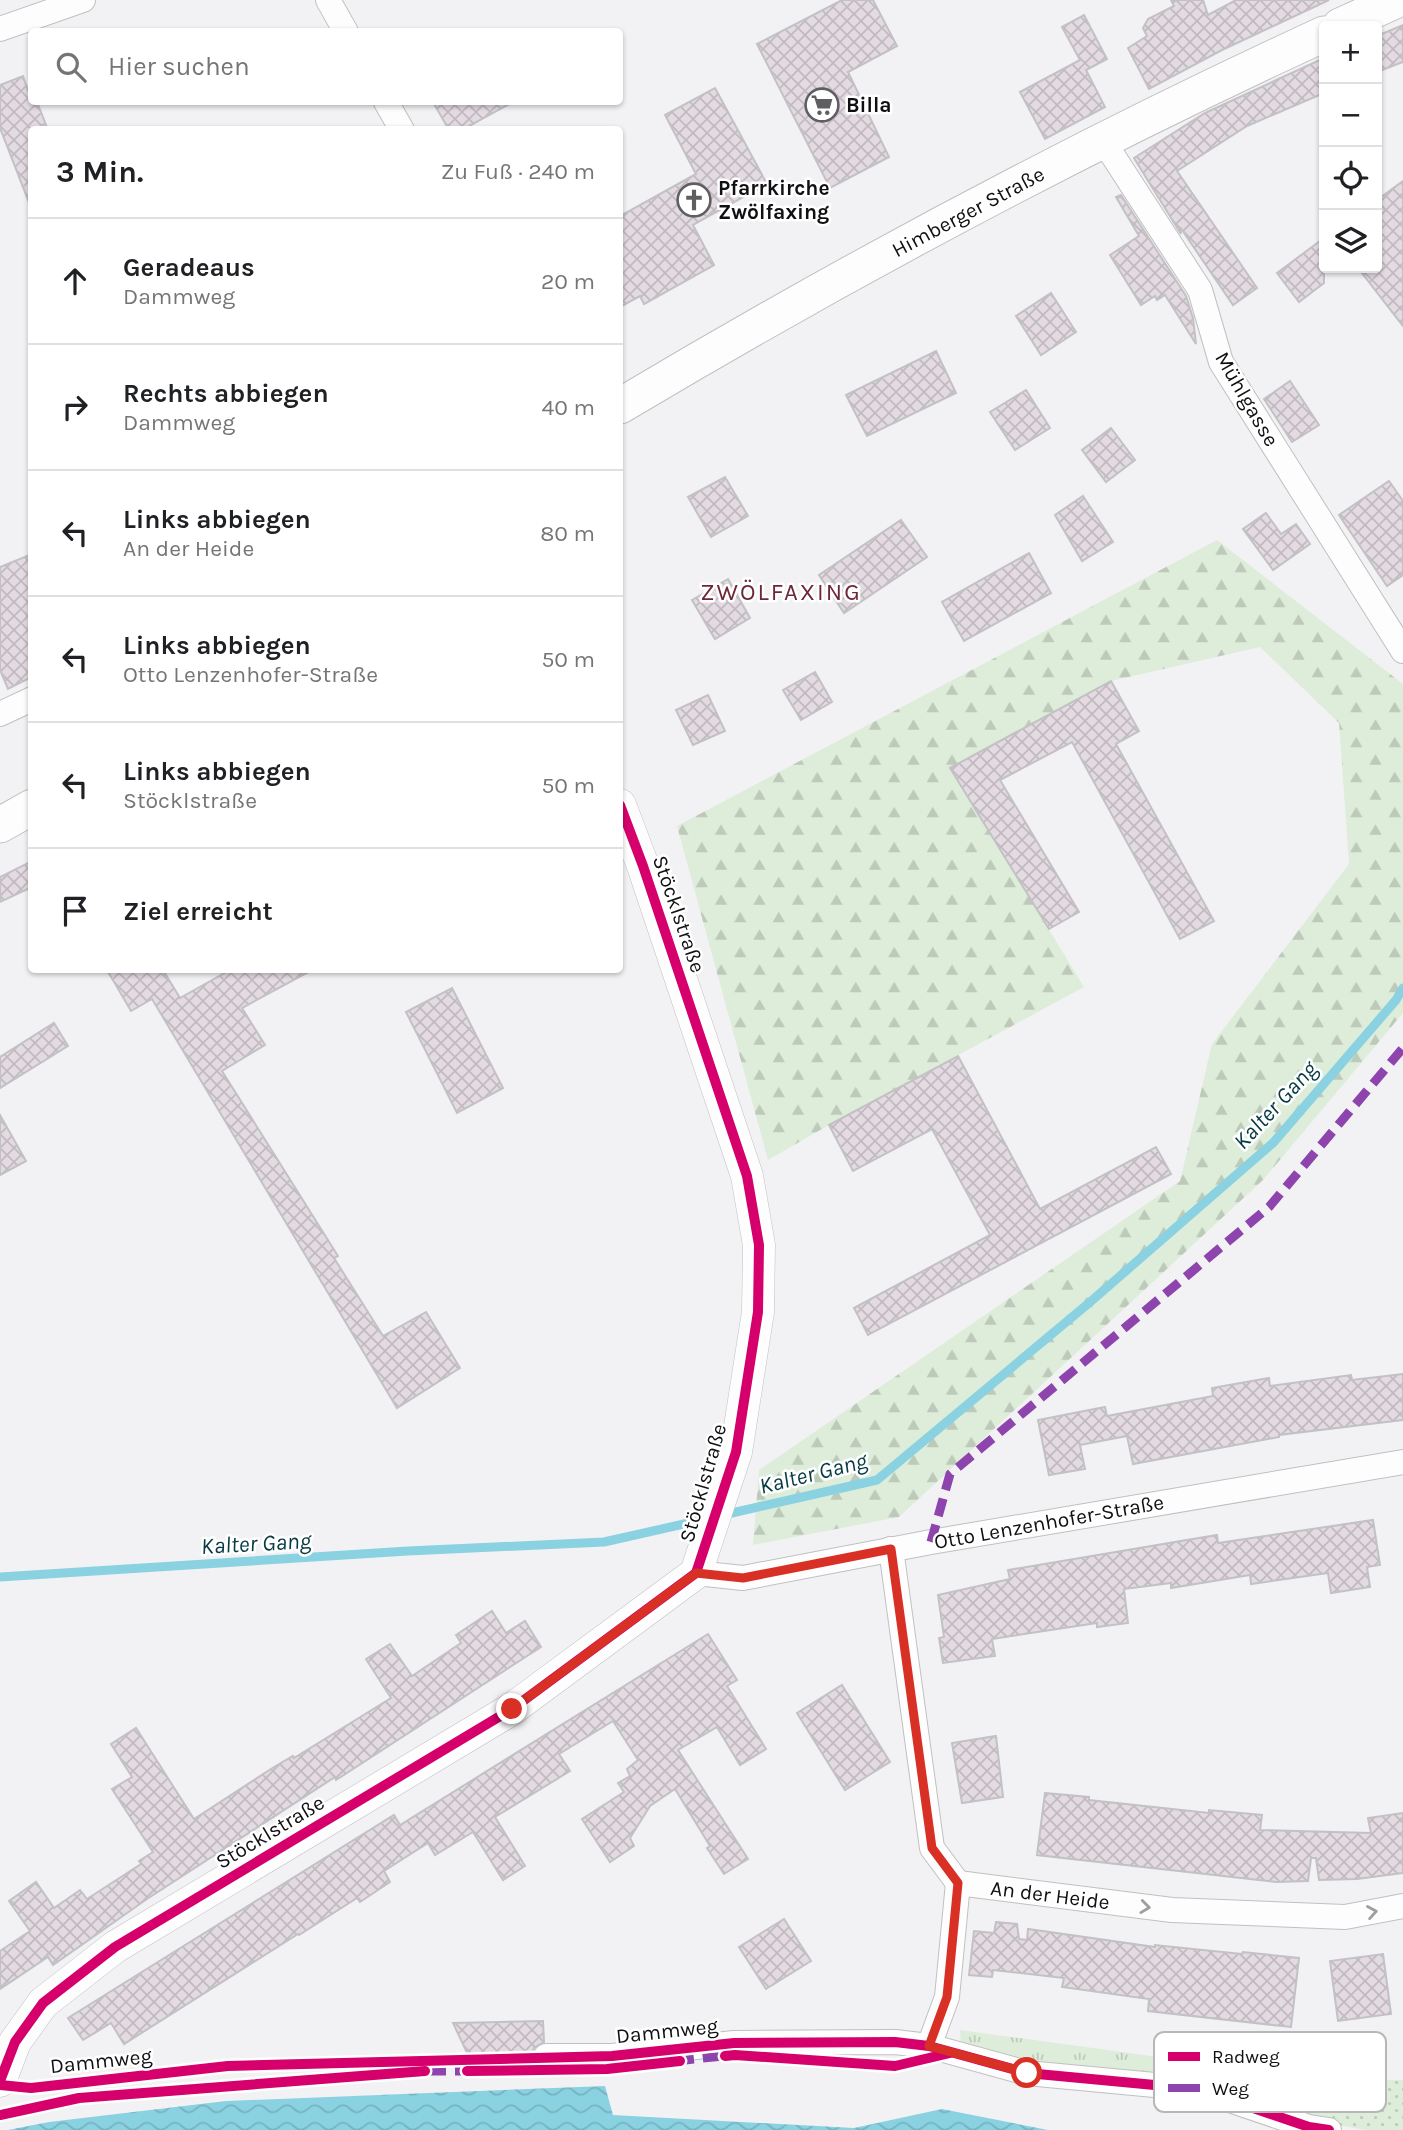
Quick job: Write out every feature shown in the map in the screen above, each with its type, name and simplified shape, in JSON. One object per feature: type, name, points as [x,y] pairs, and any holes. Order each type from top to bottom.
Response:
[{"type":"main road","points":[[1351,21],[1396,0]]},
{"type":"main road","name":"Himberger Straße","points":[[623,404],[726,343],[973,208],[1210,87],[1319,36]]},
{"type":"main road","points":[[0,825],[28,809]]},
{"type":"street","points":[[0,29],[83,0]]},
{"type":"street","points":[[328,0],[344,28]]},
{"type":"street","points":[[388,105],[400,126]]},
{"type":"street","name":"Mühlgasse","points":[[1104,142],[1200,290],[1221,362],[1403,651]]},
{"type":"street","points":[[0,714],[28,701]]},
{"type":"street","name":"Stöcklstraße","points":[[0,2081],[15,2042],[43,2003],[115,1947],[512,1709],[696,1573],[736,1452],[758,1312],[760,1245],[747,1176],[623,813]]},
{"type":"street","name":"Otto Lenzenhofer-Straße","points":[[696,1573],[743,1578],[891,1549],[1403,1462]]},
{"type":"street","points":[[891,1549],[932,1848],[958,1883],[947,1997],[929,2046]]},
{"type":"street","name":"An der Heide","points":[[958,1883],[1171,1910],[1345,1917],[1403,1906]]},
{"type":"street","name":"Dammweg","points":[[546,2056],[612,2056],[734,2043],[895,2042],[929,2046],[1027,2073],[1154,2085]]},
{"type":"street","name":"Dammweg","points":[[1265,2112],[1309,2127],[1329,2130]]},
{"type":"green space","points":[[1217,540],[1403,684],[1403,1013],[1263,1180],[899,1517],[753,1545],[759,1470],[1180,1181],[1212,1044],[1349,864],[1339,723],[1260,647],[1111,681],[950,768],[1084,987],[768,1160],[677,826]]},
{"type":"green space","points":[[960,2030],[1154,2056],[1154,2088],[1035,2063],[961,2046]]},
{"type":"green space","points":[[1386,2080],[1403,2080],[1403,2130],[1366,2130],[1320,2122],[1320,2112],[1386,2112]]},
{"type":"green space","points":[[1272,2112],[1320,2112],[1320,2122]]},
{"type":"water","points":[[605,2086],[613,2115],[854,2128],[942,2109],[1048,2130],[8,2130],[49,2122],[226,2101]]},
{"type":"building","points":[[842,0],[873,0],[897,46],[848,72],[889,157],[830,188],[757,44]]},
{"type":"building","points":[[1171,0],[1203,0],[1208,15],[1236,0],[1329,0],[1222,50],[1149,89],[1128,48],[1147,36],[1143,28],[1148,19],[1174,6]]},
{"type":"building","points":[[1084,15],[1107,59],[1086,70],[1105,107],[1045,139],[1020,92],[1080,60],[1062,27]]},
{"type":"building","points":[[1403,25],[1403,62],[1382,70],[1382,34]]},
{"type":"building","points":[[1319,60],[1319,95],[1247,126],[1177,171],[1257,288],[1233,305],[1180,227],[1181,234],[1134,158],[1205,113]]},
{"type":"building","points":[[23,76],[28,90],[28,105],[38,105],[46,126],[28,126],[28,200],[0,128],[0,85]]},
{"type":"building","name":"Pfarrkirche Zwölfaxing","points":[[715,88],[767,184],[693,225],[714,265],[644,304],[640,296],[623,305],[623,214],[696,174],[665,115]]},
{"type":"building","points":[[435,105],[508,105],[469,126],[447,126]]},
{"type":"building","points":[[1403,181],[1403,326],[1362,273],[1382,273],[1382,196]]},
{"type":"building","points":[[1121,195],[1186,296],[1193,318],[1196,344],[1165,295],[1157,300],[1155,296],[1141,305],[1110,255],[1139,236],[1116,197]]},
{"type":"building","points":[[1319,242],[1319,273],[1324,273],[1324,283],[1299,302],[1277,273]]},
{"type":"building","points":[[1051,293],[1076,332],[1041,355],[1016,316]]},
{"type":"building","points":[[936,351],[956,393],[867,436],[846,395]]},
{"type":"building","points":[[1290,381],[1319,425],[1292,442],[1264,399]]},
{"type":"building","points":[[1026,390],[1050,428],[1015,450],[990,412]]},
{"type":"building","points":[[1111,428],[1135,460],[1106,482],[1082,450]]},
{"type":"building","points":[[725,477],[748,516],[711,537],[688,497]]},
{"type":"building","points":[[1389,481],[1403,501],[1403,575],[1387,586],[1339,515]]},
{"type":"building","points":[[1083,496],[1113,542],[1082,561],[1055,515]]},
{"type":"building","points":[[1266,513],[1281,534],[1296,524],[1310,544],[1273,570],[1243,529]]},
{"type":"building","points":[[901,520],[927,557],[844,613],[819,575]]},
{"type":"building","points":[[1029,553],[1051,593],[964,641],[942,602]]},
{"type":"building","points":[[28,556],[28,679],[8,689],[0,670],[0,567]]},
{"type":"building","points":[[728,579],[750,618],[715,639],[692,600]]},
{"type":"building","points":[[815,672],[832,702],[801,720],[783,690]]},
{"type":"building","points":[[1111,681],[1139,731],[1116,744],[1214,921],[1180,939],[1072,742],[1000,780],[1079,912],[1049,929],[950,768]]},
{"type":"building","points":[[708,695],[725,731],[693,745],[676,710]]},
{"type":"building","points":[[28,863],[28,889],[0,902],[0,877]]},
{"type":"building","points":[[109,973],[165,973],[180,998],[225,973],[306,973],[242,1008],[265,1045],[222,1071],[338,1256],[334,1258],[383,1336],[426,1312],[460,1368],[397,1408],[152,999],[131,1011]]},
{"type":"building","points":[[452,988],[503,1088],[457,1113],[406,1012]]},
{"type":"building","points":[[54,1023],[68,1046],[0,1088],[0,1057]]},
{"type":"building","points":[[958,1056],[1040,1209],[1156,1147],[1171,1174],[868,1335],[854,1308],[990,1235],[932,1129],[853,1171],[829,1125]]},
{"type":"building","points":[[0,1115],[26,1161],[0,1175]]},
{"type":"building","points":[[1403,1374],[1403,1420],[1279,1435],[1133,1464],[1127,1436],[1080,1445],[1085,1469],[1049,1475],[1038,1420],[1105,1407],[1107,1416],[1213,1396],[1212,1388],[1269,1378],[1270,1386],[1351,1375],[1352,1380]]},
{"type":"building","points":[[1373,1520],[1380,1565],[1367,1567],[1370,1587],[1331,1593],[1328,1573],[1251,1584],[1250,1575],[1171,1588],[1171,1583],[1124,1589],[1128,1623],[1097,1627],[1097,1623],[992,1639],[995,1656],[943,1663],[939,1638],[944,1637],[938,1595],[1010,1579],[1008,1570],[1217,1535],[1218,1543]]},
{"type":"building","points":[[492,1611],[506,1633],[525,1621],[541,1647],[147,1899],[53,1965],[48,1957],[0,1989],[0,1951],[30,1931],[9,1901],[36,1882],[54,1908],[80,1890],[87,1899],[141,1864],[139,1861],[153,1852],[112,1789],[132,1777],[111,1744],[136,1728],[194,1819],[274,1767],[293,1756],[294,1758],[391,1698],[366,1659],[390,1644],[412,1676],[461,1643],[456,1635]]},
{"type":"building","points":[[708,1634],[737,1680],[727,1686],[766,1749],[740,1765],[717,1727],[678,1750],[748,1859],[724,1874],[675,1789],[650,1806],[630,1838],[634,1846],[610,1862],[582,1819],[624,1792],[618,1783],[630,1776],[627,1769],[638,1760],[613,1721],[559,1754],[570,1771],[495,1817],[525,1866],[503,1880],[473,1832],[435,1855],[428,1843],[384,1871],[390,1882],[360,1902],[357,1898],[124,2044],[111,2023],[83,2040],[68,2018],[394,1815],[400,1825]]},
{"type":"building","points":[[842,1685],[890,1762],[845,1790],[797,1713]]},
{"type":"building","points":[[996,1736],[1003,1797],[962,1803],[952,1743]]},
{"type":"building","points":[[1045,1793],[1209,1813],[1209,1810],[1262,1815],[1260,1830],[1371,1833],[1368,1818],[1403,1813],[1403,1873],[1357,1879],[1319,1880],[1316,1858],[1311,1858],[1308,1881],[1276,1882],[1037,1855]]},
{"type":"building","points":[[784,1919],[811,1961],[766,1989],[739,1947]]},
{"type":"building","points":[[996,1922],[1017,1924],[1019,1939],[1027,1940],[1028,1929],[1155,1947],[1299,1958],[1291,2027],[1148,2011],[1149,1999],[1062,1987],[1064,1978],[993,1970],[992,1977],[969,1975],[974,1931],[994,1933]]},
{"type":"building","points":[[1383,1954],[1391,2014],[1338,2021],[1330,1961]]},
{"type":"building","points":[[543,2021],[544,2042],[534,2048],[532,2054],[468,2055],[453,2023]]},
{"type":"waterway","name":"Kalter Gang","points":[[723,1515],[877,1480],[1089,1303],[1273,1143],[1396,1000],[1403,988]]},
{"type":"waterway","name":"Kalter Gang","points":[[0,1577],[408,1551],[604,1542],[706,1519]]},
{"type":"marked path","points":[[931,1542],[950,1474],[1269,1207],[1403,1048]]},
{"type":"marked path","points":[[676,2061],[732,2055]]},
{"type":"marked path","points":[[428,2071],[474,2071]]},
{"type":"cycle path","points":[[0,2081],[15,2042],[43,2003],[115,1947],[512,1709],[696,1573],[736,1452],[758,1312],[759,1245],[747,1176],[623,813]]},
{"type":"cycle path","points":[[0,2085],[31,2088],[228,2066],[612,2056],[734,2043],[895,2042],[929,2046],[1027,2073],[1154,2085]]},
{"type":"cycle path","points":[[725,2056],[895,2066],[950,2053]]},
{"type":"cycle path","points":[[467,2071],[607,2069],[680,2061]]},
{"type":"cycle path","points":[[0,2115],[79,2098],[425,2071]]},
{"type":"cycle path","points":[[1265,2112],[1309,2127],[1329,2130]]},
{"type":"place","name":"Billa","points":[[822,105]]},
{"type":"place","name":"Pfarrkirche Zwölfaxing","points":[[694,200]]},
{"type":"district","name":"ZWÖLFAXING","points":[[781,592]]},
{"type":"route","points":[[512,1709],[696,1573],[743,1578],[891,1549],[932,1848],[958,1883],[947,1997],[929,2046],[1027,2073]]}]
